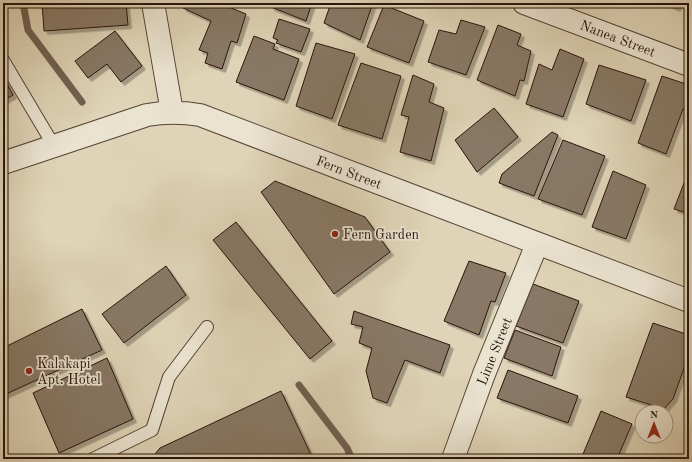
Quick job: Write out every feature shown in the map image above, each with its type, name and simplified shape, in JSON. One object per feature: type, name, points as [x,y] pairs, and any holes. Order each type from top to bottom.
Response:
[{"type":"street","points":[[153,3],[172,112]]},
{"type":"street","name":"Nanea Street","points":[[524,3],[689,65]]},
{"type":"street","name":"Fern Street","points":[[3,163],[147,115],[172,112],[200,115],[689,301]]},
{"type":"street","name":"Lime Street","points":[[453,459],[484,374],[537,244]]},
{"type":"lane","points":[[3,60],[54,146]]},
{"type":"lane","points":[[93,459],[152,430],[169,377],[207,327]]},
{"type":"building","points":[[42,3],[126,3],[128,25],[44,31]]},
{"type":"building","points":[[185,3],[219,3],[246,14],[237,43],[231,41],[222,69],[205,63],[208,53],[199,50],[211,21],[183,8]]},
{"type":"building","points":[[273,3],[312,3],[306,21],[271,7]]},
{"type":"building","points":[[331,3],[373,3],[360,40],[324,23]]},
{"type":"building","points":[[664,3],[679,3],[677,8]]},
{"type":"building","points":[[384,5],[424,21],[409,63],[367,47]]},
{"type":"building","points":[[279,19],[310,29],[301,52],[276,43],[278,40],[273,38]]},
{"type":"building","points":[[461,20],[485,27],[466,75],[428,62],[439,30],[456,34]]},
{"type":"building","points":[[498,25],[521,34],[517,45],[531,51],[524,81],[520,80],[515,96],[477,80]]},
{"type":"building","points":[[115,31],[142,66],[121,82],[107,64],[88,78],[75,61]]},
{"type":"building","points":[[254,36],[275,44],[273,49],[299,59],[284,100],[236,82]]},
{"type":"building","points":[[316,43],[355,54],[332,119],[296,106]]},
{"type":"building","points":[[560,49],[584,59],[563,117],[526,104],[539,64],[552,70]]},
{"type":"building","points":[[361,63],[401,76],[382,139],[338,125]]},
{"type":"building","points":[[599,65],[646,80],[631,121],[586,104]]},
{"type":"building","points":[[413,75],[434,84],[429,102],[444,108],[431,161],[400,152],[409,117],[401,115]]},
{"type":"building","points":[[3,76],[13,95],[3,101]]},
{"type":"building","points":[[662,76],[689,85],[689,111],[683,109],[666,154],[638,143]]},
{"type":"building","points":[[494,108],[518,137],[477,172],[455,140]]},
{"type":"building","points":[[552,132],[558,135],[534,196],[499,183],[502,174]]},
{"type":"building","points":[[563,140],[605,156],[582,215],[538,199]]},
{"type":"building","points":[[689,170],[689,225],[684,224],[687,213],[674,209]]},
{"type":"building","points":[[613,171],[646,185],[626,239],[592,227]]},
{"type":"building","name":"Fern Garden","points":[[275,181],[365,217],[390,252],[334,294],[261,192]]},
{"type":"building","points":[[236,222],[332,341],[310,359],[213,240]]},
{"type":"building","points":[[469,261],[506,273],[495,302],[491,301],[479,335],[444,321]]},
{"type":"building","points":[[166,266],[186,295],[124,343],[102,314]]},
{"type":"building","points":[[533,284],[579,301],[563,343],[516,326]]},
{"type":"building","name":"Kalakapi Apt. Hotel","points":[[82,309],[102,350],[4,395],[3,348]]},
{"type":"building","points":[[354,311],[450,345],[440,373],[405,360],[387,403],[373,398],[366,371],[372,348],[359,343],[363,327],[351,324]]},
{"type":"building","points":[[653,323],[689,335],[689,361],[687,360],[673,399],[668,404],[648,404],[626,397]]},
{"type":"building","points":[[515,330],[561,347],[552,376],[504,358]]},
{"type":"building","points":[[107,358],[133,419],[59,453],[33,393]]},
{"type":"building","points":[[508,370],[578,396],[568,423],[497,398]]},
{"type":"building","points":[[281,391],[313,459],[151,459],[160,448]]},
{"type":"building","points":[[601,411],[632,424],[617,459],[581,459]]},
{"type":"waterway","points":[[23,3],[28,30],[82,102]]},
{"type":"waterway","points":[[299,385],[347,448],[352,459]]},
{"type":"place","name":"Fern Garden","points":[[335,234]]},
{"type":"place","name":"Kalakapi Apt. Hotel","points":[[29,371]]}]
